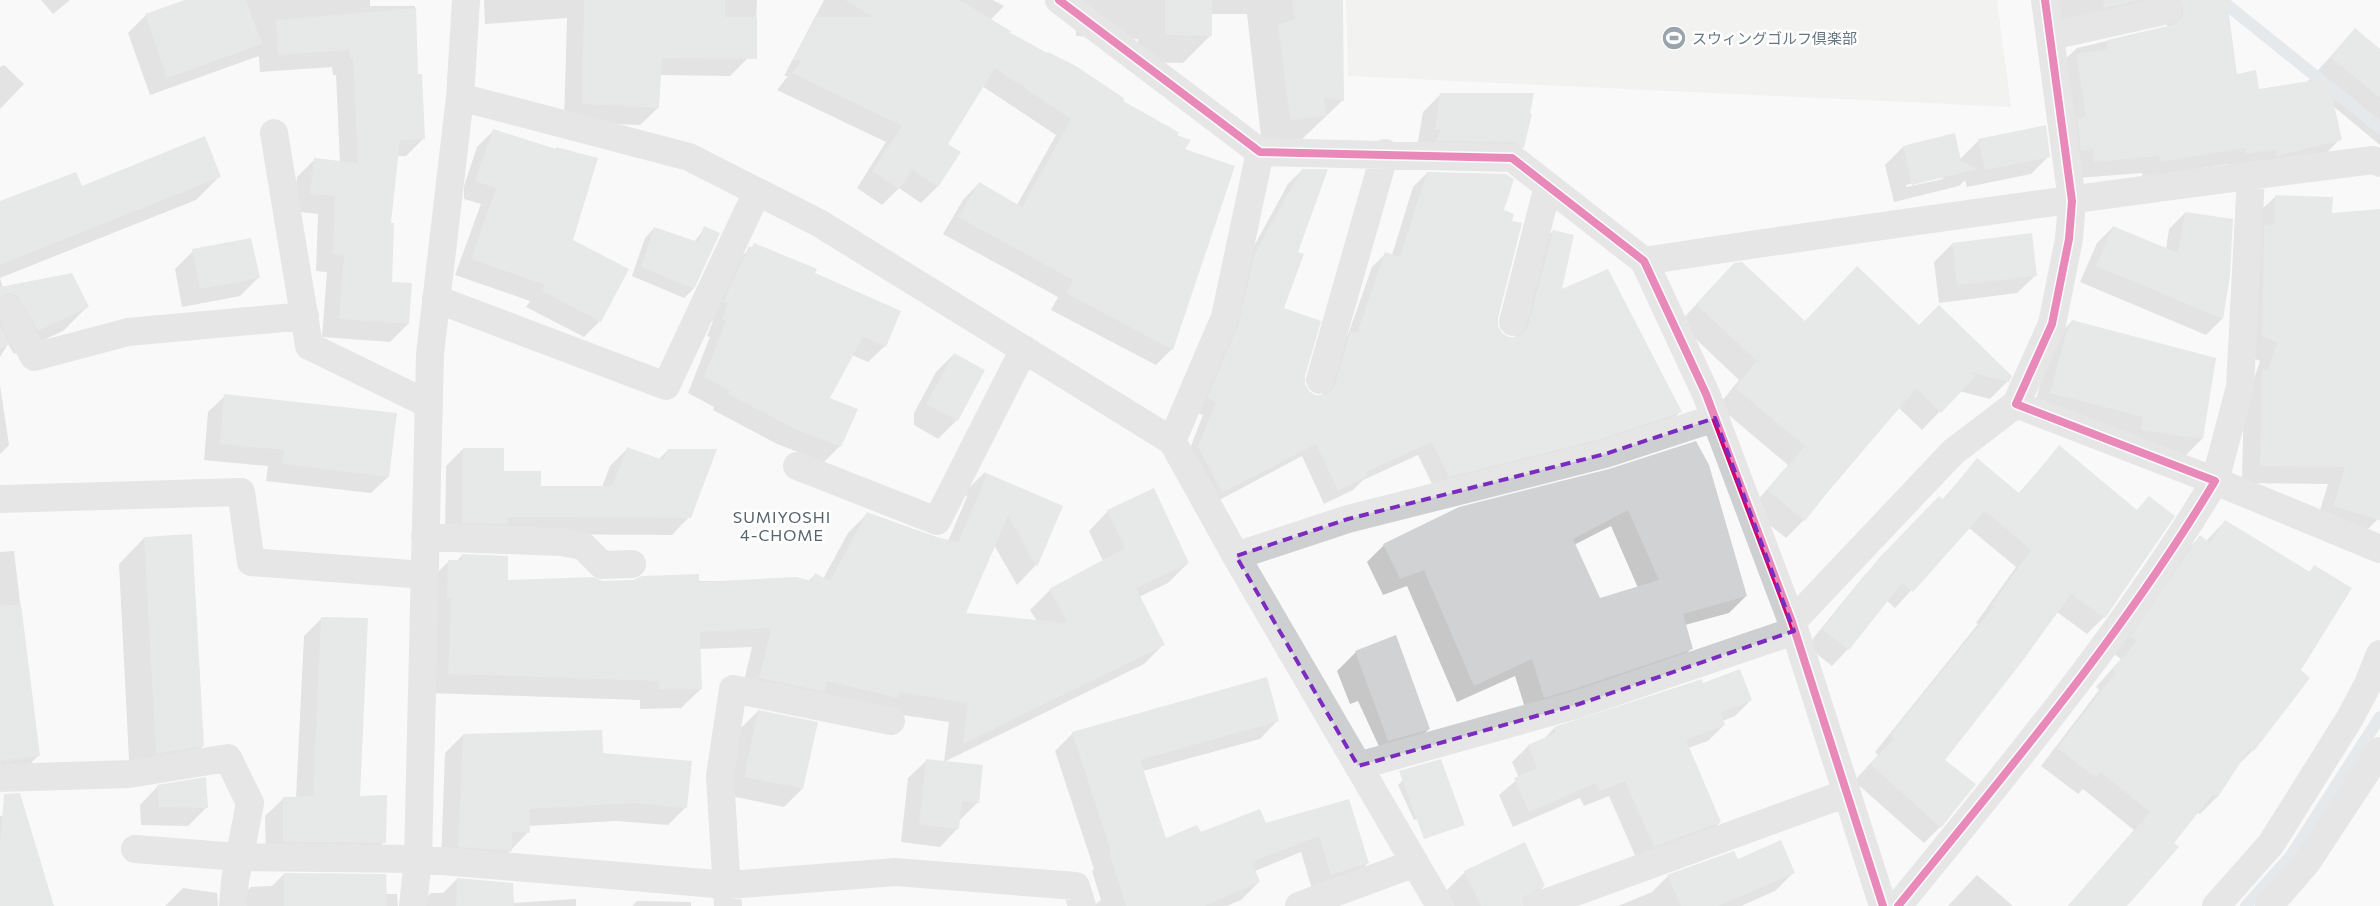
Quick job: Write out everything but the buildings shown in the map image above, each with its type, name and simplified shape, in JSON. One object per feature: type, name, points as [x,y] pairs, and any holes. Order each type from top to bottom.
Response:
[{"type":"street","points":[[413,906],[418,859],[430,354],[460,97],[466,0]]},
{"type":"street","points":[[1059,0],[1260,152],[1512,158],[1644,261],[1715,418],[1793,626],[1808,667],[1883,906]]},
{"type":"street","points":[[1358,766],[1579,704],[1793,626],[1953,452],[2016,404],[2052,324],[2069,239],[2072,201],[2046,0]]},
{"type":"street","points":[[2051,36],[2168,10]]},
{"type":"street","points":[[460,97],[689,157],[819,223],[1172,441],[1236,556],[1440,906]]},
{"type":"street","points":[[274,133],[309,346],[428,404]]},
{"type":"street","points":[[1172,441],[1225,317],[1260,152]]},
{"type":"street","points":[[1320,380],[1385,154]]},
{"type":"street","points":[[1644,261],[1858,228],[2251,176],[2373,160],[2380,164]]},
{"type":"street","points":[[1898,906],[2065,700],[2182,536],[2215,481],[2240,387],[2251,176]]},
{"type":"street","points":[[1513,322],[1548,186]]},
{"type":"street","points":[[436,299],[666,386],[757,192]]},
{"type":"street","points":[[9,310],[34,357],[128,332],[305,316]]},
{"type":"street","points":[[797,466],[937,521],[1024,349]]},
{"type":"street","points":[[2016,404],[2215,481],[2380,549]]},
{"type":"street","points":[[1236,556],[1348,519],[1605,454],[1715,418]]},
{"type":"street","points":[[0,499],[241,492],[251,562],[424,575]]},
{"type":"street","points":[[425,537],[561,542],[583,546],[602,565],[632,564]]},
{"type":"street","points":[[2216,906],[2271,844],[2350,718],[2368,684],[2380,654]]},
{"type":"street","points":[[728,895],[720,776],[733,689],[891,721]]},
{"type":"street","points":[[2269,906],[2306,862],[2380,751]]},
{"type":"street","points":[[0,778],[130,774],[228,758],[250,803],[239,857],[233,906]]},
{"type":"street","points":[[1537,906],[1847,793]]},
{"type":"street","points":[[135,849],[239,857],[418,859],[728,895],[895,872],[1076,886],[1082,906]]},
{"type":"street","points":[[1299,906],[1415,863]]},
{"type":"highlighted area","points":[[1715,418],[1794,631],[1579,704],[1358,766],[1236,556],[1348,519],[1605,454]]},
{"type":"shaded area","name":"スウィングゴルフ倶楽部","points":[[1346,0],[1997,0],[2011,107],[1348,76]]},
{"type":"waterway","points":[[2221,0],[2380,128]]},
{"type":"waterway","points":[[2246,906],[2290,857],[2380,717]]},
{"type":"cycle path","points":[[1059,0],[1260,152],[1512,158],[1644,261],[1706,394],[1792,622],[1883,906]]},
{"type":"cycle path","points":[[1898,906],[2023,751],[2104,646],[2143,592],[2215,481],[2016,404],[2052,324],[2069,239],[2072,201],[2045,0]]},
{"type":"place","name":"スウィングゴルフ倶楽部","points":[[1674,38]]},
{"type":"district","name":"SUMIYOSHI 4-CHOME","points":[[782,525]]}]
